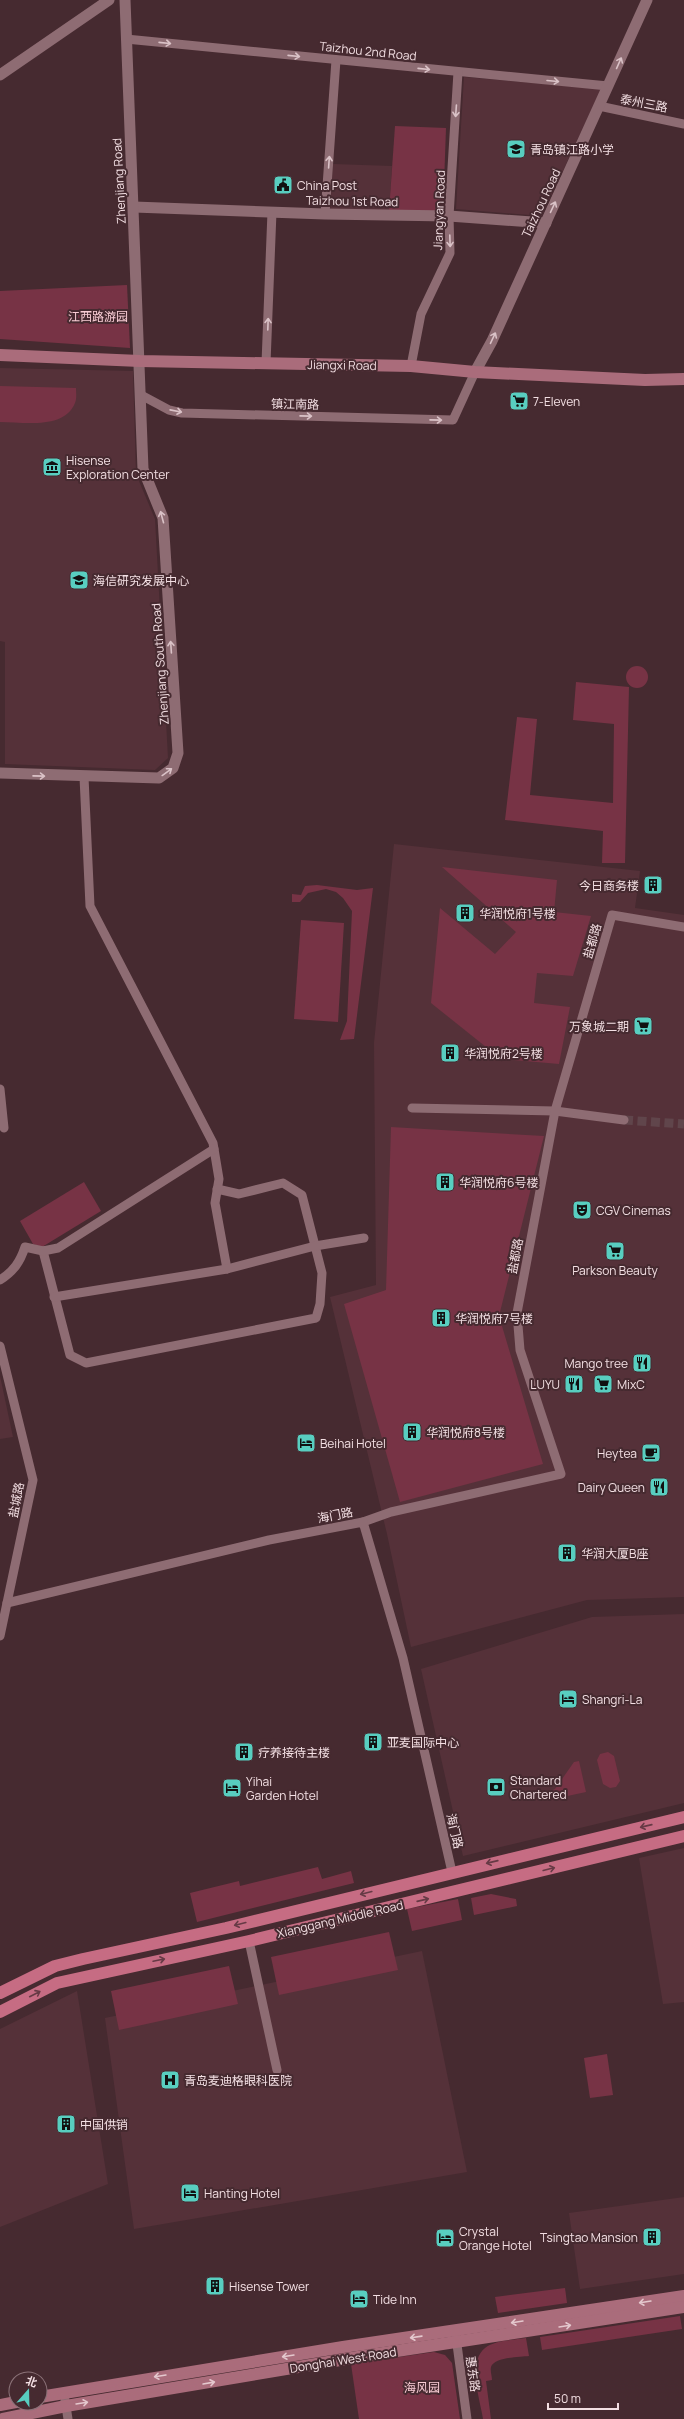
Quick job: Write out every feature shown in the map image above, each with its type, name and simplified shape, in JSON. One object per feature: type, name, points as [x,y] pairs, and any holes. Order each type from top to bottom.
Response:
[{"type":"main road","name":"Jiangxi Road","points":[[0,355],[140,361],[411,366],[475,372],[646,380],[684,379]]},
{"type":"main road","name":"Xianggang Middle Road","points":[[0,1993],[55,1966],[226,1928],[684,1817]]},
{"type":"main road","name":"Xianggang Middle Road","points":[[0,2012],[57,1982],[249,1941],[684,1836]]},
{"type":"main road","name":"Donghai West Road","points":[[3,2419],[66,2406],[684,2296]]},
{"type":"main road","name":"Donghai West Road","points":[[48,2395],[456,2337],[684,2307]]},
{"type":"street","points":[[0,75],[109,0]]},
{"type":"street","name":"Zhenjiang Road","points":[[126,0],[126,39],[140,361]]},
{"type":"street","name":"Taizhou Road","points":[[475,372],[492,341],[647,0]]},
{"type":"street","name":"Taizhou 2nd Road","points":[[126,39],[608,86]]},
{"type":"street","points":[[325,214],[336,60]]},
{"type":"street","name":"Jiangyan Road","points":[[411,366],[421,314],[450,253],[449,216],[458,72]]},
{"type":"street","name":"泰州三路","points":[[599,106],[684,124]]},
{"type":"street","name":"Taizhou 1st Road","points":[[134,207],[325,214],[449,216],[546,223]]},
{"type":"street","points":[[266,363],[272,212]]},
{"type":"street","name":"Zhenjiang South Road","points":[[0,773],[84,777],[159,778],[173,768],[178,752],[163,518],[143,469],[140,361]]},
{"type":"street","name":"镇江南路","points":[[141,395],[169,410],[182,413],[453,420],[475,372]]},
{"type":"street","points":[[84,777],[90,906],[212,1143],[219,1179],[215,1203],[227,1269]]},
{"type":"street","name":"盐都路","points":[[363,1522],[391,1512],[561,1474],[520,1350],[517,1313],[555,1111],[612,915],[684,927]]},
{"type":"street","points":[[0,1089],[4,1128]]},
{"type":"street","points":[[412,1108],[555,1111],[624,1120]]},
{"type":"street","points":[[0,1280],[13,1272],[21,1260],[26,1247],[43,1251],[58,1248],[214,1149]]},
{"type":"street","points":[[43,1251],[70,1355],[86,1363],[316,1318],[320,1304],[322,1273],[302,1195],[283,1183],[239,1194],[217,1189]]},
{"type":"street","points":[[54,1297],[227,1269],[315,1246],[364,1238]]},
{"type":"street","name":"盐城路","points":[[0,1346],[33,1480],[0,1636]]},
{"type":"street","name":"海门路","points":[[7,1603],[269,1540],[363,1522],[403,1658],[452,1872]]},
{"type":"street","points":[[249,1941],[277,2070]]},
{"type":"street","name":"惠东路","points":[[456,2337],[467,2419]]},
{"type":"street","points":[[64,2392],[68,2419]]},
{"type":"shaded area","name":"青岛镇江路小学","points":[[464,77],[601,89],[542,216],[456,209]]},
{"type":"shaded area","points":[[333,164],[392,166],[389,211],[330,211]]},
{"type":"shaded area","name":"海信研究发展中心","points":[[0,368],[133,371],[136,474],[155,519],[168,758],[155,770],[5,764],[5,642],[0,641]]},
{"type":"shaded area","points":[[394,844],[640,871],[635,908],[684,915],[684,1597],[587,1600],[411,1647],[387,1534],[330,1297],[376,1285],[374,1043]]},
{"type":"shaded area","points":[[0,1376],[13,1437],[0,1439]]},
{"type":"shaded area","points":[[684,1614],[684,1803],[463,1856],[421,1669],[592,1617]]},
{"type":"shaded area","points":[[684,1848],[684,2002],[663,2004],[639,1858]]},
{"type":"shaded area","points":[[422,1951],[467,2172],[134,2229],[105,2018]]},
{"type":"shaded area","points":[[77,1991],[108,2184],[0,2227],[0,2029]]},
{"type":"shaded area","points":[[684,2197],[684,2274],[580,2289],[569,2213]]},
{"type":"green space","points":[[395,126],[446,128],[443,212],[389,211]]},
{"type":"green space","name":"江西路游园","points":[[127,285],[130,348],[0,339],[0,291]]},
{"type":"green space","points":[[0,386],[76,388],[76,400],[70,412],[52,421],[42,423],[0,422]]},
{"type":"green space","points":[[637,666],[641,667],[647,673],[647,681],[641,687],[637,688],[633,687],[627,681],[626,677],[627,673],[633,667]]},
{"type":"green space","points":[[576,682],[629,687],[625,863],[602,863],[603,831],[505,820],[517,717],[537,719],[530,795],[613,803],[614,724],[573,720]]},
{"type":"green space","points":[[442,867],[557,880],[554,912],[591,916],[573,976],[537,973],[534,1003],[570,1007],[559,1064],[501,1059],[431,1003],[440,908],[495,954],[516,932]]},
{"type":"green space","points":[[317,885],[357,890],[373,888],[354,1039],[340,1040],[347,1021],[352,911],[343,898],[336,892],[326,889],[308,893],[300,902],[292,902],[292,894],[301,895],[305,886]]},
{"type":"green space","points":[[301,920],[344,923],[338,1022],[294,1019]]},
{"type":"green space","points":[[391,1127],[544,1136],[499,1316],[543,1464],[400,1502],[344,1304],[386,1290]]},
{"type":"green space","points":[[84,1182],[101,1211],[42,1247],[33,1244],[20,1221]]},
{"type":"green space","points":[[608,1752],[614,1756],[620,1781],[616,1787],[610,1788],[603,1784],[597,1760],[600,1754]]},
{"type":"green space","points":[[579,1761],[586,1792],[549,1800],[547,1793],[555,1789],[574,1762]]},
{"type":"green space","points":[[318,1867],[322,1879],[351,1871],[354,1883],[197,1922],[190,1893],[239,1881],[240,1886]]},
{"type":"green space","points":[[491,1894],[516,1899],[517,1906],[474,1915],[471,1898]]},
{"type":"green space","points":[[458,1899],[462,1920],[412,1931],[407,1909]]},
{"type":"green space","points":[[389,1932],[398,1970],[279,1995],[271,1957]]},
{"type":"green space","points":[[229,1966],[238,2004],[119,2030],[111,1991]]},
{"type":"green space","points":[[607,2054],[613,2095],[590,2098],[584,2058]]},
{"type":"green space","points":[[565,2288],[567,2303],[498,2313],[495,2297]]},
{"type":"green space","points":[[680,2316],[682,2329],[542,2350],[540,2337]]},
{"type":"green space","points":[[526,2338],[529,2356],[502,2359],[497,2361],[491,2367],[492,2380],[486,2381],[491,2419],[483,2419],[476,2382],[477,2363],[480,2355],[485,2348],[494,2343]]},
{"type":"green space","name":"海风园","points":[[434,2352],[445,2355],[452,2363],[460,2419],[359,2419],[351,2364]]},
{"type":"tunnel","points":[[624,1120],[684,1124]]},
{"type":"place","name":"青岛镇江路小学","points":[[516,149]]},
{"type":"place","name":"China Post","points":[[283,185]]},
{"type":"place","name":"7-Eleven","points":[[519,401]]},
{"type":"place","name":"Hisense Exploration Center","points":[[52,467]]},
{"type":"place","name":"海信研究发展中心","points":[[79,580]]},
{"type":"place","name":"今日商务楼","points":[[653,885]]},
{"type":"place","name":"华润悦府1号楼","points":[[465,913]]},
{"type":"place","name":"万象城二期","points":[[643,1026]]},
{"type":"place","name":"华润悦府2号楼","points":[[450,1053]]},
{"type":"place","name":"华润悦府6号楼","points":[[445,1182]]},
{"type":"place","name":"CGV Cinemas","points":[[582,1210]]},
{"type":"place","name":"Parkson Beauty","points":[[615,1251]]},
{"type":"place","name":"华润悦府7号楼","points":[[441,1318]]},
{"type":"place","name":"Mango tree","points":[[642,1363]]},
{"type":"place","name":"LUYU","points":[[574,1384]]},
{"type":"place","name":"MixC","points":[[603,1384]]},
{"type":"place","name":"华润悦府8号楼","points":[[412,1432]]},
{"type":"place","name":"Beihai Hotel","points":[[306,1443]]},
{"type":"place","name":"Heytea","points":[[651,1453]]},
{"type":"place","name":"Dairy Queen","points":[[659,1487]]},
{"type":"place","name":"华润大厦B座","points":[[567,1553]]},
{"type":"place","name":"Shangri-La","points":[[568,1699]]},
{"type":"place","name":"亚麦国际中心","points":[[373,1742]]},
{"type":"place","name":"疗养接待主楼","points":[[244,1752]]},
{"type":"place","name":"Standard Chartered","points":[[496,1787]]},
{"type":"place","name":"Yihai Garden Hotel","points":[[232,1788]]},
{"type":"place","name":"青岛麦迪格眼科医院","points":[[170,2080]]},
{"type":"place","name":"中国供销","points":[[66,2124]]},
{"type":"place","name":"Hanting Hotel","points":[[190,2193]]},
{"type":"place","name":"Tsingtao Mansion","points":[[652,2237]]},
{"type":"place","name":"Crystal Orange Hotel","points":[[445,2238]]},
{"type":"place","name":"Hisense Tower","points":[[215,2286]]},
{"type":"place","name":"Tide Inn","points":[[359,2299]]}]
